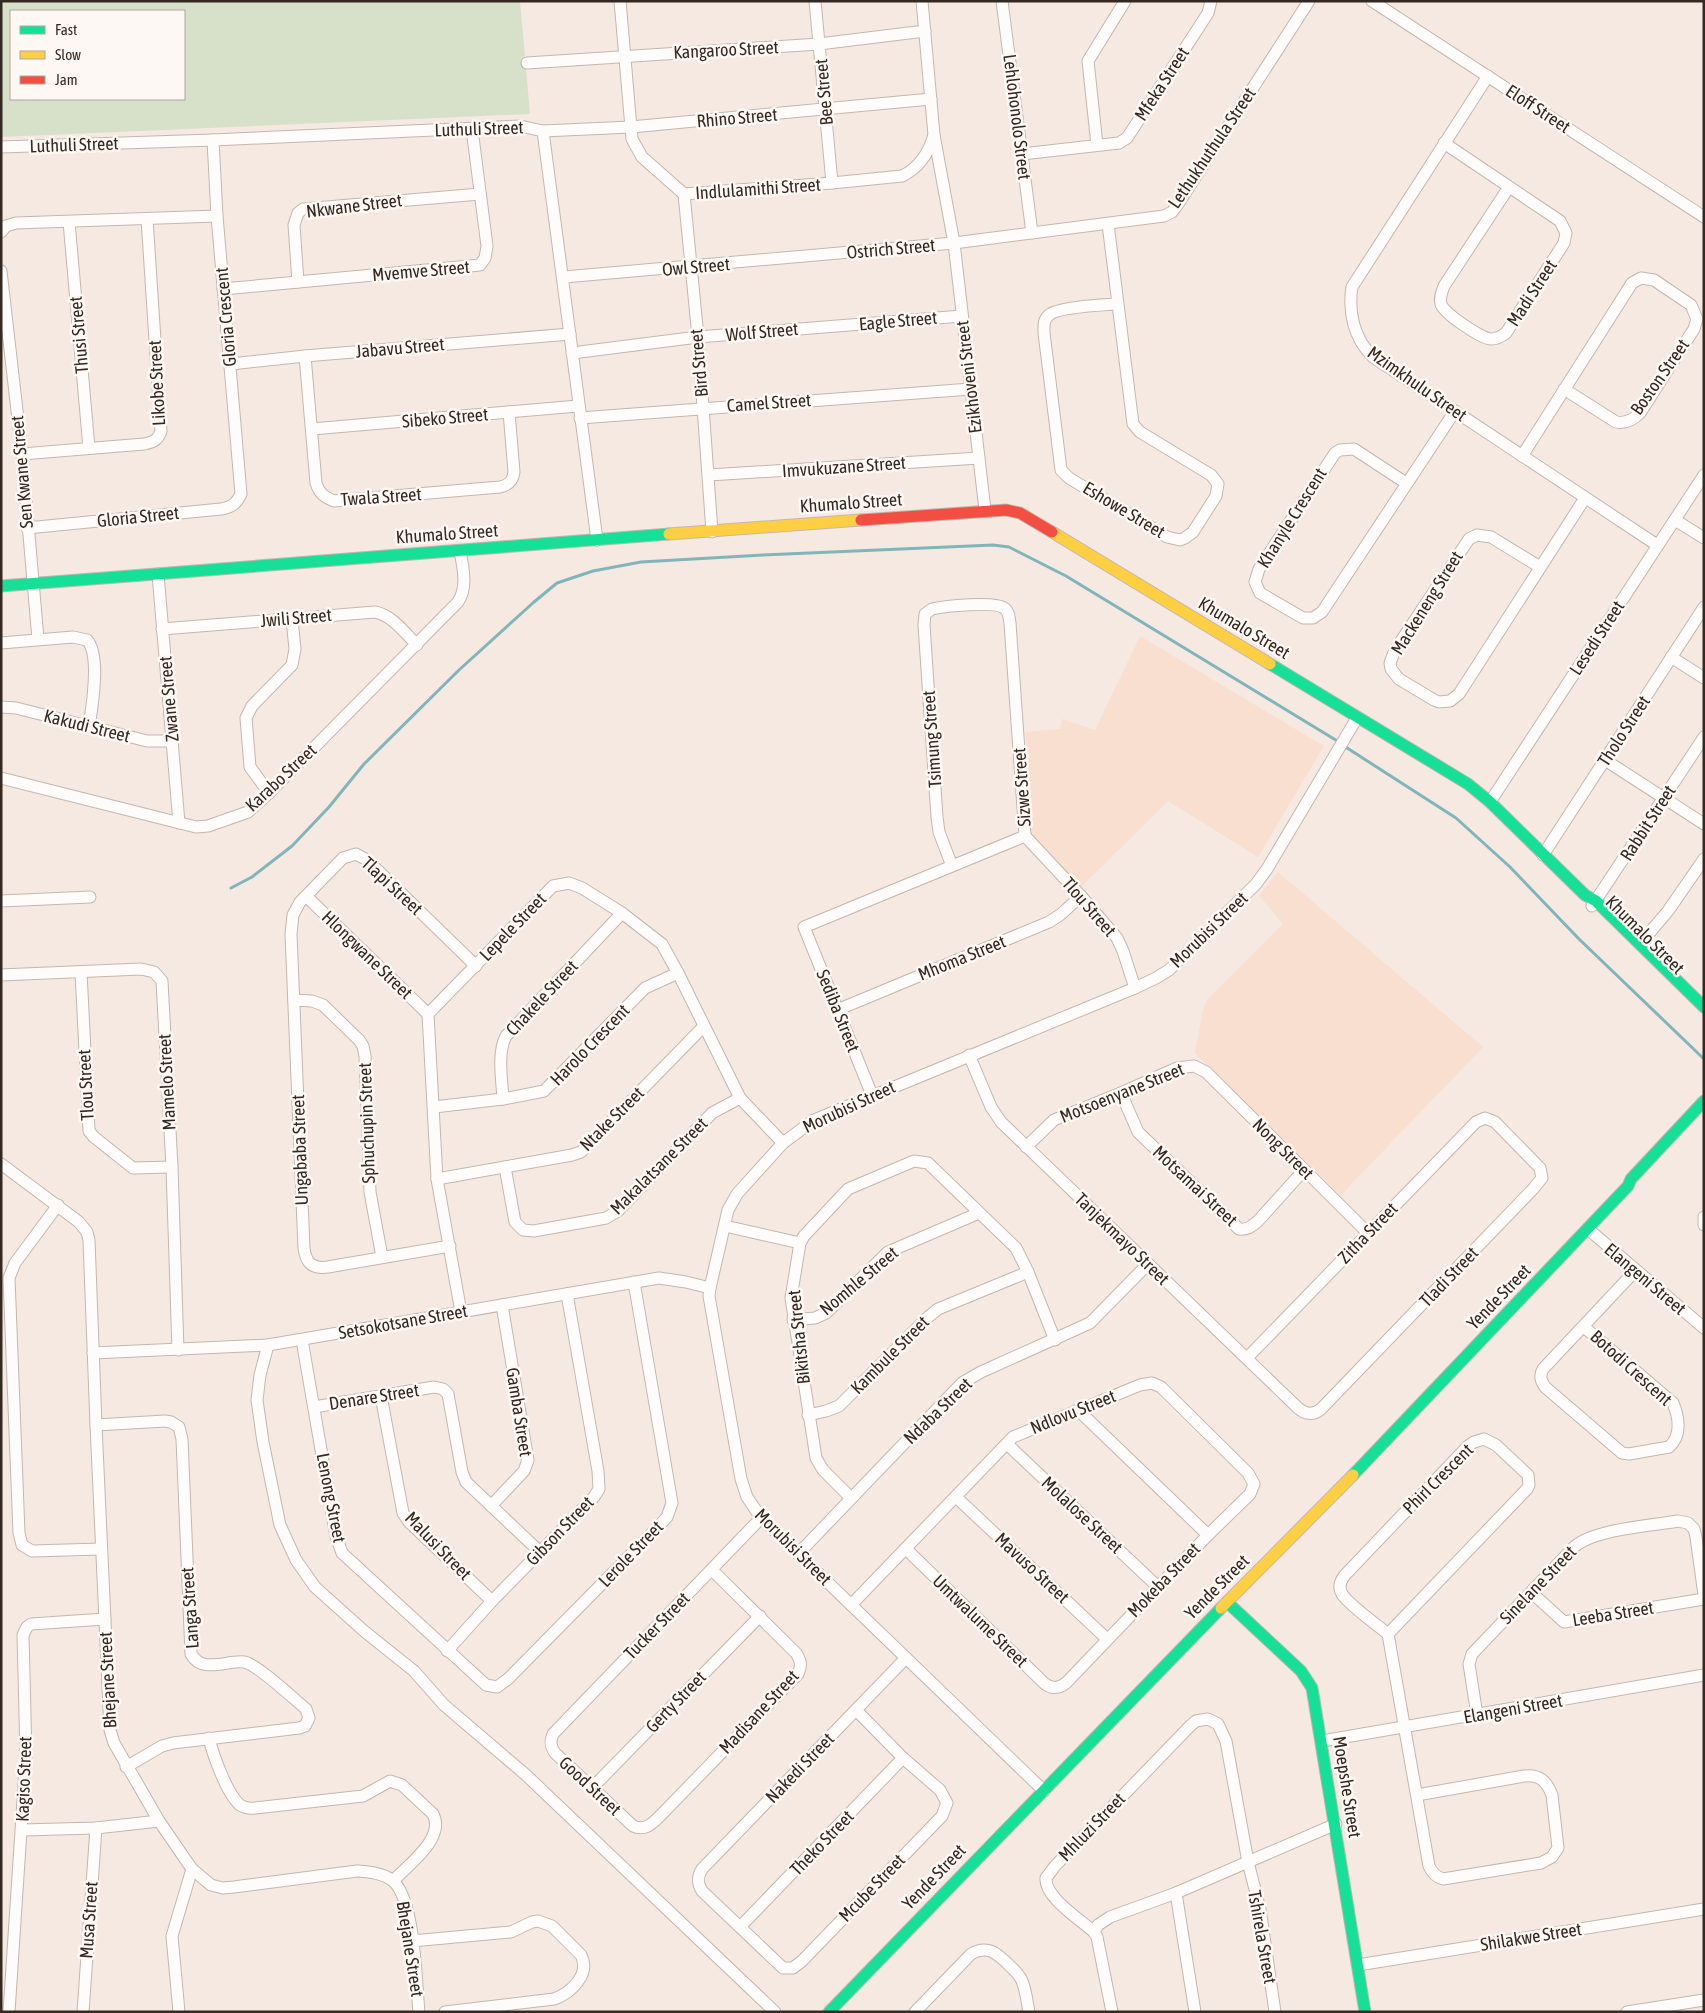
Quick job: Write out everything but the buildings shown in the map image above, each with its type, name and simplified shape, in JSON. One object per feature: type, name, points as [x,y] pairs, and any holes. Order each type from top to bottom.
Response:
[{"type":"street","name":"Indlulamithi Street","points":[[620,1],[632,138],[642,158],[684,194],[894,177],[911,172],[931,147],[934,135]]},
{"type":"street","name":"Bee Street","points":[[815,1],[832,183]]},
{"type":"street","points":[[922,1],[934,135],[954,243]]},
{"type":"street","name":"Lehlohonolo Street","points":[[1002,1],[1032,233]]},
{"type":"street","points":[[1097,145],[1088,61],[1125,1]]},
{"type":"street","name":"Mfeka Street","points":[[1022,154],[1119,143],[1127,138],[1208,13],[1212,1]]},
{"type":"street","name":"Lethukhuthula Street","points":[[954,243],[1108,224],[1164,216],[1172,212],[1309,1]]},
{"type":"street","name":"Eloff Street","points":[[1372,1],[1704,217]]},
{"type":"street","name":"Kangaroo Street","points":[[526,63],[819,44],[924,31]]},
{"type":"street","name":"Mzimkhulu Street","points":[[1488,76],[1359,273],[1352,287],[1350,301],[1356,333],[1361,344],[1373,357],[1657,545]]},
{"type":"street","name":"Rhino Street","points":[[543,131],[631,127],[931,99]]},
{"type":"street","name":"Luthuli Street","points":[[1,147],[213,140],[520,126],[543,131],[564,277],[579,412],[597,540]]},
{"type":"street","name":"Mvemve Street","points":[[224,289],[480,265],[487,252],[472,129]]},
{"type":"street","name":"Gloria Crescent","points":[[213,140],[217,216],[242,494]]},
{"type":"street","name":"Madi Street","points":[[1444,143],[1560,221],[1566,233],[1564,243],[1506,333],[1492,339],[1484,337],[1445,312],[1440,296],[1444,286],[1509,187]]},
{"type":"street","name":"Nkwane Street","points":[[298,282],[294,225],[298,213],[303,209],[480,194]]},
{"type":"street","name":"Bird Street","points":[[684,194],[698,337],[712,532]]},
{"type":"street","points":[[1,232],[6,226],[16,223],[217,216]]},
{"type":"street","name":"Likobe Street","points":[[22,454],[154,442],[159,438],[161,431],[147,219]]},
{"type":"street","name":"Thusi Street","points":[[69,222],[89,448]]},
{"type":"street","name":"Eshowe Street","points":[[1108,224],[1133,424],[1140,432],[1210,475],[1218,484],[1216,496],[1193,532],[1185,538],[1174,540],[1167,537],[1069,478],[1061,470],[1044,321],[1049,314],[1059,310],[1117,304]]},
{"type":"street","name":"Ostrich Street","points":[[828,255],[954,243]]},
{"type":"street","name":"Ezikhoveni Street","points":[[954,243],[985,510]]},
{"type":"street","name":"Owl Street","points":[[564,277],[828,255]]},
{"type":"street","name":"Sen Kwane Street","points":[[1,272],[22,454],[38,639]]},
{"type":"street","name":"Boston Street","points":[[1522,456],[1564,389],[1630,287],[1636,280],[1648,278],[1654,280],[1694,308],[1697,318],[1694,329],[1640,413],[1632,420],[1616,422],[1564,389]]},
{"type":"street","name":"Eagle Street","points":[[834,326],[962,316]]},
{"type":"street","name":"Wolf Street","points":[[572,353],[698,337],[834,326]]},
{"type":"street","name":"Jabavu Street","points":[[231,364],[570,334]]},
{"type":"street","name":"Twala Street","points":[[305,356],[316,483],[322,496],[334,501],[500,488],[507,485],[513,477],[509,412]]},
{"type":"street","name":"Camel Street","points":[[579,412],[703,408],[971,389]]},
{"type":"street","name":"Khanyle Crescent","points":[[1406,483],[1354,448],[1340,450],[1335,453],[1259,569],[1255,582],[1260,592],[1303,618],[1318,616],[1326,607],[1455,411]]},
{"type":"street","name":"Sibeko Street","points":[[312,429],[509,412],[579,412]]},
{"type":"street","name":"Imvukuzane Street","points":[[709,476],[979,458]]},
{"type":"street","name":"Lesedi Street","points":[[1490,802],[1704,475]]},
{"type":"street","name":"Gloria Street","points":[[27,528],[221,509],[232,507],[242,494]]},
{"type":"street","name":"Mackeneng Street","points":[[1540,567],[1491,537],[1477,535],[1469,539],[1395,650],[1390,663],[1394,675],[1434,700],[1445,702],[1459,694],[1585,498]]},
{"type":"street","name":"Khumalo Street","points":[[1,586],[985,510],[1006,510],[1020,513],[1468,784],[1490,802],[1585,895],[1704,1020]]},
{"type":"street","points":[[1675,520],[1704,538]]},
{"type":"street","name":"Karabo Street","points":[[1,778],[196,827],[208,826],[248,812],[417,645],[462,597],[464,575],[460,551]]},
{"type":"street","name":"Zwane Street","points":[[158,574],[179,823]]},
{"type":"street","name":"Sizwe Street","points":[[804,927],[1026,836],[1010,622],[1007,610],[992,604],[939,608],[928,611]]},
{"type":"street","name":"Tholo Street","points":[[1543,855],[1704,607]]},
{"type":"street","name":"Tsimung Street","points":[[928,611],[925,614],[924,625],[937,817],[940,832],[952,866]]},
{"type":"street","name":"Jwili Street","points":[[162,629],[374,612],[382,614],[417,645]]},
{"type":"street","points":[[269,793],[250,767],[246,718],[252,706],[292,665],[295,649],[292,619]]},
{"type":"street","points":[[1,643],[81,637],[90,644],[95,686],[89,726]]},
{"type":"street","points":[[1671,657],[1704,678]]},
{"type":"street","name":"Kakudi Street","points":[[1,707],[16,708],[151,742],[172,741]]},
{"type":"street","name":"Morubisi Street","points":[[1044,1790],[761,1518],[747,1497],[741,1479],[710,1302],[710,1288],[728,1210],[736,1194],[783,1143],[814,1120],[1135,988],[1169,970],[1256,884],[1267,869],[1357,718]]},
{"type":"street","name":"Rabbit Street","points":[[1594,904],[1704,737]]},
{"type":"street","points":[[1605,760],[1704,824]]},
{"type":"street","name":"Tlou Street","points":[[1026,836],[1081,896],[1120,944],[1135,988]]},
{"type":"street","name":"Tlapi Street","points":[[306,896],[343,858],[356,854],[367,860],[476,966]]},
{"type":"street","points":[[1640,944],[1668,910],[1704,859]]},
{"type":"street","name":"Lepele Street","points":[[428,1014],[549,890],[558,884],[568,883],[582,888],[622,913],[662,944],[740,1098],[783,1143]]},
{"type":"street","name":"Ungababa Street","points":[[306,896],[295,909],[292,920],[306,1257],[311,1266],[321,1268],[450,1246]]},
{"type":"street","name":"Hlongwane Street","points":[[306,896],[428,1014]]},
{"type":"street","name":"Mhoma Street","points":[[837,1010],[1049,922],[1060,915],[1081,896]]},
{"type":"street","points":[[1,901],[90,897]]},
{"type":"street","name":"Khumalo Street","points":[[1594,904],[1640,944],[1704,1007]]},
{"type":"street","name":"Chakele Street","points":[[503,1098],[503,1040],[622,913]]},
{"type":"street","name":"Sediba Street","points":[[804,927],[872,1095]]},
{"type":"street","name":"Mamelo Street","points":[[1,975],[141,969],[154,972],[162,981],[172,1167],[178,1350]]},
{"type":"street","name":"Tlou Street","points":[[81,972],[89,1131],[133,1168],[172,1167]]},
{"type":"street","name":"Harolo Crescent","points":[[434,1107],[540,1092],[548,1088],[645,988],[678,973]]},
{"type":"street","name":"Sphuchupin Street","points":[[294,1000],[312,1000],[323,1005],[363,1046],[365,1056],[370,1192],[382,1257]]},
{"type":"street","points":[[428,1014],[437,1179],[461,1312]]},
{"type":"street","name":"Ntake Street","points":[[437,1179],[581,1152],[704,1026]]},
{"type":"street","name":"Tanjekmayo Street","points":[[969,1055],[996,1116],[1298,1408]]},
{"type":"street","name":"Motsoenyane Street","points":[[1026,1147],[1054,1120],[1177,1068],[1198,1067]]},
{"type":"street","name":"Nong Street","points":[[1198,1067],[1206,1072],[1368,1233]]},
{"type":"street","name":"Motsamai Street","points":[[1121,1093],[1138,1132],[1239,1229],[1251,1227],[1304,1170]]},
{"type":"street","name":"Makalatsane Street","points":[[504,1167],[515,1222],[523,1230],[534,1231],[606,1218],[618,1211],[712,1113],[740,1098]]},
{"type":"street","name":"Yende Street","points":[[829,2012],[1227,1602],[1331,1498],[1588,1229],[1628,1186],[1631,1179],[1704,1101]]},
{"type":"street","name":"Yende Street","points":[[1628,1186],[1636,1182],[1704,1112]]},
{"type":"street","name":"Zitha Street","points":[[1247,1358],[1476,1122],[1485,1118],[1494,1122]]},
{"type":"street","name":"Tladi Street","points":[[1298,1408],[1311,1414],[1321,1410],[1542,1178],[1540,1168],[1494,1122]]},
{"type":"street","name":"Bikitsha Street","points":[[850,1498],[819,1465],[808,1415],[793,1320],[791,1288],[800,1243],[808,1230],[843,1193],[914,1161],[924,1161],[933,1166],[1016,1248],[1028,1272],[1055,1340]]},
{"type":"street","name":"Bhejane Street","points":[[1,1164],[80,1222],[88,1236],[110,1730],[114,1743],[159,1822],[192,1869],[211,1885],[224,1888],[357,1871],[371,1872],[393,1881],[404,1898],[408,1913],[419,2012]]},
{"type":"street","points":[[58,1205],[15,1263],[9,1278],[20,1540],[26,1548],[39,1552],[101,1549]]},
{"type":"street","name":"Nomhle Street","points":[[793,1320],[815,1318],[826,1313],[888,1252],[979,1213]]},
{"type":"street","points":[[1704,1217],[1704,1225]]},
{"type":"street","points":[[725,1226],[800,1243]]},
{"type":"street","name":"Elangeni Street","points":[[1588,1229],[1704,1328]]},
{"type":"street","name":"Ndaba Street","points":[[798,1554],[962,1383],[980,1372],[1084,1327],[1094,1320],[1148,1264]]},
{"type":"street","name":"Botodi Crescent","points":[[1584,1326],[1673,1403],[1677,1416],[1678,1434],[1670,1447],[1629,1454],[1622,1453],[1543,1384],[1540,1376],[1543,1369],[1635,1271]]},
{"type":"street","name":"Kambule Street","points":[[808,1415],[826,1412],[839,1406],[938,1309],[1028,1272]]},
{"type":"street","name":"Setsokotsane Street","points":[[93,1353],[268,1345],[659,1278],[673,1279],[710,1288]]},
{"type":"street","name":"Lerole Street","points":[[486,1685],[497,1687],[508,1679],[658,1527],[671,1510],[672,1503],[634,1282]]},
{"type":"street","name":"Gibson Street","points":[[447,1650],[594,1497],[599,1489],[600,1482],[567,1294]]},
{"type":"street","name":"Gamba Street","points":[[491,1506],[524,1472],[528,1460],[502,1305]]},
{"type":"street","name":"Lenong Street","points":[[302,1340],[339,1547],[348,1559],[486,1685]]},
{"type":"street","points":[[268,1345],[260,1375],[258,1400],[263,1442],[280,1525],[296,1560],[315,1587],[364,1631],[414,1671],[444,1705],[526,1775],[775,2012]]},
{"type":"street","name":"Ndlovu Street","points":[[851,1605],[1018,1434],[1140,1385],[1152,1383],[1161,1387],[1248,1474],[1254,1484],[1250,1494],[1208,1535]]},
{"type":"street","name":"Denare Street","points":[[314,1407],[434,1387],[443,1389],[448,1394],[464,1478],[469,1486],[491,1506]]},
{"type":"street","name":"Malusi Street","points":[[381,1396],[403,1513],[409,1522],[492,1601]]},
{"type":"street","name":"Mokeba Street","points":[[1057,1687],[1066,1683],[1208,1535],[1078,1410]]},
{"type":"street","name":"Langa Street","points":[[96,1425],[165,1421],[179,1427],[182,1440],[191,1654],[196,1661],[204,1665],[237,1662],[252,1664],[306,1708],[308,1713],[307,1722],[300,1728],[167,1744],[126,1767]]},
{"type":"street","name":"PhirI Crescent","points":[[1479,1440],[1490,1441],[1524,1469],[1529,1480],[1527,1489],[1388,1634],[1347,1599],[1340,1590],[1340,1580],[1468,1446],[1479,1440]]},
{"type":"street","name":"Molalose Street","points":[[1007,1444],[1158,1587]]},
{"type":"street","name":"Mavuso Street","points":[[956,1497],[1107,1639]]},
{"type":"street","points":[[491,1506],[540,1552]]},
{"type":"street","name":"Tucker Street","points":[[553,1734],[761,1518]]},
{"type":"street","name":"Sinelane Street","points":[[1477,1715],[1470,1659],[1477,1649],[1583,1539],[1596,1535],[1683,1521],[1691,1525],[1696,1537],[1704,1595]]},
{"type":"street","name":"Umtwalume Street","points":[[906,1549],[1044,1683],[1052,1688],[1057,1687]]},
{"type":"street","name":"Madisane Street","points":[[643,1828],[652,1824],[659,1817],[801,1669],[800,1659],[760,1616],[712,1570]]},
{"type":"street","name":"Leeba Street","points":[[1532,1593],[1564,1622],[1704,1599]]},
{"type":"street","name":"Moepshe Street","points":[[1227,1602],[1309,1682],[1312,1688],[1336,1824],[1365,2012]]},
{"type":"street","name":"Gerty Street","points":[[592,1787],[760,1616]]},
{"type":"street","name":"Kagiso Street","points":[[9,2012],[26,1755],[22,1642],[24,1630],[31,1624],[38,1623],[105,1619]]},
{"type":"street","points":[[1388,1634],[1403,1728],[1429,1866],[1431,1871],[1439,1878],[1452,1878],[1542,1863],[1552,1858],[1558,1848],[1552,1796],[1549,1788],[1539,1777],[1532,1775],[1524,1776],[1416,1795]]},
{"type":"street","name":"Nakedi Street","points":[[698,1880],[702,1869],[906,1658]]},
{"type":"street","name":"Elangeni Street","points":[[1322,1741],[1704,1675]]},
{"type":"street","name":"Mcube Street","points":[[698,1880],[702,1891],[776,1964],[782,1968],[793,1968],[802,1961],[936,1822],[946,1810],[946,1798],[940,1790],[903,1758],[856,1710]]},
{"type":"street","name":"Mhluzi Street","points":[[1094,1932],[1053,1897],[1047,1888],[1046,1878],[1054,1866],[1190,1726],[1202,1719],[1208,1718],[1218,1724],[1226,1741],[1248,1862]]},
{"type":"street","name":"Good Street","points":[[553,1734],[550,1740],[552,1749],[633,1826],[643,1828]]},
{"type":"street","points":[[209,1738],[216,1764],[236,1801],[245,1808],[363,1796],[390,1781],[402,1785],[433,1814],[436,1829],[429,1843],[393,1881]]},
{"type":"street","name":"Theko Street","points":[[740,1927],[903,1758]]},
{"type":"street","points":[[22,1830],[96,1828],[159,1822]]},
{"type":"street","points":[[1112,2012],[1099,1944],[1094,1932],[1098,1925],[1110,1917],[1176,1893],[1336,1824]]},
{"type":"street","name":"Musa Street","points":[[82,2012],[96,1828]]},
{"type":"street","name":"Tshirela Street","points":[[1248,1862],[1260,1910],[1275,2012]]},
{"type":"street","points":[[179,2012],[172,1936],[192,1869]]},
{"type":"street","points":[[1176,1893],[1194,2012]]},
{"type":"street","name":"Shilakwe Street","points":[[1358,1965],[1704,1909]]},
{"type":"street","points":[[412,1941],[511,1932],[538,1921],[552,1926],[584,1960],[584,1971],[581,1977],[564,1994],[554,1999],[445,2012]]},
{"type":"street","points":[[914,2012],[971,1954],[987,1949],[1000,1956],[1020,1976],[1029,2012]]},
{"type":"street","points":[[1627,2012],[1704,2000]]},
{"type":"shaded area","points":[[1140,636],[1324,746],[1258,857],[1168,801],[1081,887],[1030,835],[1026,732],[1060,729],[1062,719],[1095,730]]},
{"type":"shaded area","points":[[1278,872],[1483,1047],[1341,1195],[1195,1052],[1204,1006],[1208,999],[1283,924],[1259,896]]},
{"type":"green space","points":[[1,1],[520,1],[530,114],[1,137]]},
{"type":"waterway","points":[[231,888],[252,877],[292,846],[329,807],[364,764],[459,670],[557,583],[593,571],[641,562],[993,545],[1009,547],[1066,576],[1339,742]]},
{"type":"waterway","points":[[1344,746],[1456,818],[1510,867],[1579,939],[1704,1059]]},
{"type":"traffic: fast","points":[[1,586],[669,534]]},
{"type":"traffic: fast","points":[[1270,664],[1468,784],[1490,802],[1585,895],[1596,901],[1704,1007]]},
{"type":"traffic: fast","points":[[1353,1475],[1628,1186],[1631,1179],[1704,1101]]},
{"type":"traffic: fast","points":[[1227,1602],[1301,1671],[1312,1688],[1365,2012]]},
{"type":"traffic: fast","points":[[829,2012],[1221,1608]]},
{"type":"traffic: slow","points":[[669,534],[861,520]]},
{"type":"traffic: slow","points":[[1052,532],[1270,664]]},
{"type":"traffic: slow","points":[[1221,1608],[1353,1475]]},
{"type":"traffic: jam","points":[[861,520],[1006,510],[1020,513],[1052,532]]}]
